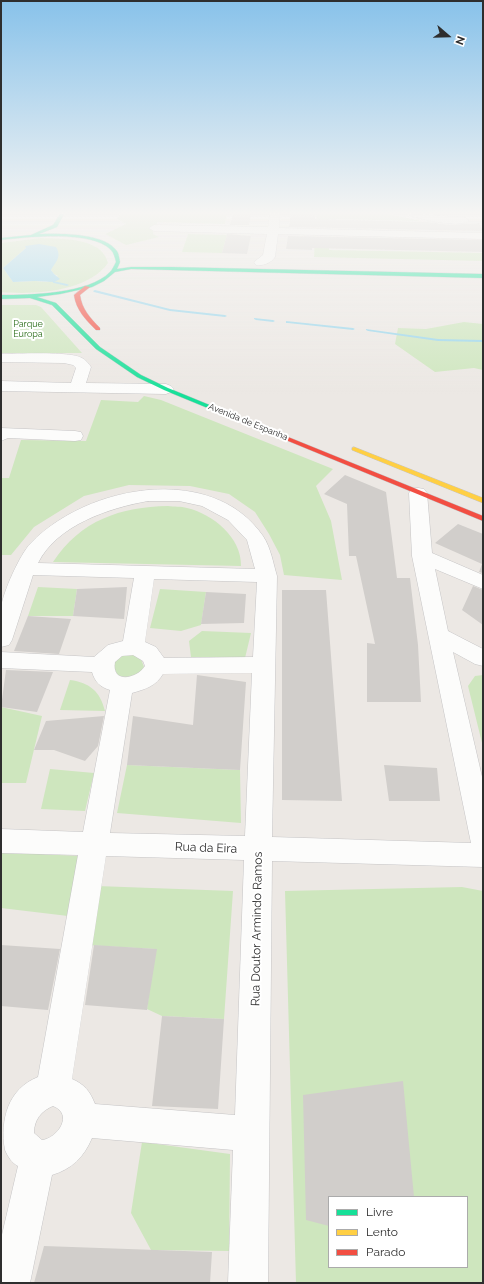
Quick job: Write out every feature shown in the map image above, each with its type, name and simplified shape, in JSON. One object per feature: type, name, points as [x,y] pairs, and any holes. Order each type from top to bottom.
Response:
[{"type":"main road","points":[[1,297],[32,297],[56,294],[87,287],[102,280],[109,274]]},
{"type":"main road","points":[[401,274],[483,276]]},
{"type":"main road","points":[[87,287],[78,295],[77,303],[83,314],[105,336]]},
{"type":"main road","name":"Avenida de Espanha","points":[[32,297],[54,304],[98,348],[140,376],[166,389],[483,519]]},
{"type":"main road","points":[[348,447],[483,501]]},
{"type":"street","points":[[1,358],[64,359],[78,361],[84,367],[77,387]]},
{"type":"street","points":[[1,386],[166,389]]},
{"type":"street","points":[[1,436],[2,433],[75,436]]},
{"type":"street","points":[[418,493],[422,556],[483,840]]},
{"type":"street","name":"Rua Doutor Armindo Ramos","points":[[1,640],[26,569],[37,548],[73,520],[113,502],[161,494],[186,496],[211,501],[234,515],[256,539],[267,576],[258,850],[248,1283]]},
{"type":"street","points":[[422,556],[483,583]]},
{"type":"street","points":[[26,569],[267,576]]},
{"type":"street","points":[[133,647],[146,572]]},
{"type":"street","points":[[438,635],[483,658]]},
{"type":"street","points":[[133,647],[147,651],[152,655],[156,666],[154,671],[145,681],[130,686],[114,684],[104,676],[102,665],[104,660],[109,654],[124,648],[133,647]]},
{"type":"street","points":[[1,660],[102,665]]},
{"type":"street","points":[[156,666],[265,665]]},
{"type":"street","points":[[53,1090],[122,686]]},
{"type":"street","name":"Rua da Eira","points":[[1,841],[258,850],[483,855]]},
{"type":"street","points":[[53,1090],[63,1091],[73,1098],[80,1110],[81,1120],[79,1130],[74,1140],[67,1148],[48,1158],[38,1158],[30,1155],[19,1142],[16,1132],[9,1122],[27,1103],[43,1091],[53,1090]]},
{"type":"street","points":[[81,1120],[252,1134]]},
{"type":"street","points":[[10,1283],[38,1158]]},
{"type":"green space","points":[[1,274],[7,274],[13,282],[47,282],[58,276],[54,274],[97,274],[74,286],[59,290],[28,293],[1,292]]},
{"type":"green space","name":"Parque Europa","points":[[1,305],[36,305],[41,307],[82,353],[1,353]]},
{"type":"green space","points":[[464,322],[483,324],[483,370],[474,368],[435,372],[395,344],[398,328],[426,329]]},
{"type":"green space","points":[[144,396],[161,400],[333,469],[316,486],[331,521],[342,580],[284,575],[280,555],[255,512],[229,494],[190,486],[129,485],[84,496],[34,527],[11,555],[1,555],[1,478],[9,478],[21,440],[86,441],[101,400],[138,402]]},
{"type":"green space","points":[[168,506],[185,507],[197,511],[216,522],[231,537],[237,546],[241,566],[53,562],[76,536],[89,526],[103,519],[134,509]]},
{"type":"green space","points":[[38,587],[77,589],[73,616],[28,616]]},
{"type":"green space","points":[[160,589],[206,592],[201,625],[181,631],[150,628]]},
{"type":"green space","points":[[202,631],[251,633],[245,658],[191,657],[189,641]]},
{"type":"green space","points":[[133,655],[141,659],[144,667],[142,670],[136,675],[132,676],[118,676],[112,664],[122,656]]},
{"type":"green space","points":[[483,675],[483,747],[468,686],[475,676]]},
{"type":"green space","points":[[70,680],[83,683],[93,689],[100,698],[105,711],[60,710]]},
{"type":"green space","points":[[1,707],[42,716],[26,783],[1,783]]},
{"type":"green space","points":[[127,765],[240,770],[241,823],[117,813]]},
{"type":"green space","points":[[50,769],[94,773],[85,811],[41,809]]},
{"type":"green space","points":[[1,852],[78,856],[68,916],[1,908]]},
{"type":"green space","points":[[97,886],[233,891],[224,1019],[162,1016],[147,1009],[155,949],[85,945]]},
{"type":"green space","points":[[462,887],[483,891],[483,1283],[296,1283],[285,891]]},
{"type":"green space","points":[[142,1142],[230,1154],[229,1251],[151,1250],[131,1213]]},
{"type":"water","points":[[7,274],[54,274],[60,279],[54,282],[13,282]]},
{"type":"building","points":[[345,475],[386,492],[397,578],[410,578],[418,645],[421,702],[367,702],[367,643],[375,644],[356,556],[349,556],[347,504],[324,494]]},
{"type":"building","points":[[458,524],[483,534],[483,573],[479,572],[482,564],[435,543]]},
{"type":"building","points":[[473,586],[483,590],[483,625],[462,610]]},
{"type":"building","points":[[127,587],[124,619],[73,616],[77,589]]},
{"type":"building","points":[[282,590],[326,590],[342,801],[282,800]]},
{"type":"building","points":[[206,592],[246,594],[244,623],[201,624]]},
{"type":"building","points":[[28,616],[71,619],[59,654],[14,651]]},
{"type":"building","points":[[6,670],[53,672],[37,712],[1,707]]},
{"type":"building","points":[[197,675],[246,682],[240,770],[127,765],[133,716],[193,725]]},
{"type":"building","points":[[104,716],[98,746],[85,761],[54,750],[34,750],[46,721]]},
{"type":"building","points":[[384,765],[437,768],[440,801],[389,801]]},
{"type":"building","points":[[1,945],[60,949],[48,1010],[1,1006]]},
{"type":"building","points":[[94,945],[157,949],[147,1010],[85,1005]]},
{"type":"building","points":[[162,1016],[224,1019],[218,1109],[152,1106]]},
{"type":"building","points":[[403,1081],[414,1196],[328,1196],[328,1226],[306,1220],[303,1095]]},
{"type":"building","points":[[44,1246],[212,1252],[210,1283],[34,1283]]},
{"type":"waterway","points":[[54,282],[67,285]]},
{"type":"waterway","points":[[95,291],[170,310],[225,316]]},
{"type":"waterway","points":[[256,319],[273,321]]},
{"type":"waterway","points":[[288,322],[353,329]]},
{"type":"waterway","points":[[368,330],[438,340],[483,341]]},
{"type":"traffic: fast","points":[[1,297],[43,295],[75,290],[90,286],[111,274]]},
{"type":"traffic: fast","points":[[402,274],[483,276]]},
{"type":"traffic: fast","points":[[32,297],[54,304],[98,348],[139,376],[166,389],[283,437]]},
{"type":"traffic: slow","points":[[354,449],[483,501]]},
{"type":"traffic: jam","points":[[87,287],[77,295],[79,305],[84,314],[98,329]]},
{"type":"traffic: jam","points":[[283,437],[483,519]]}]
